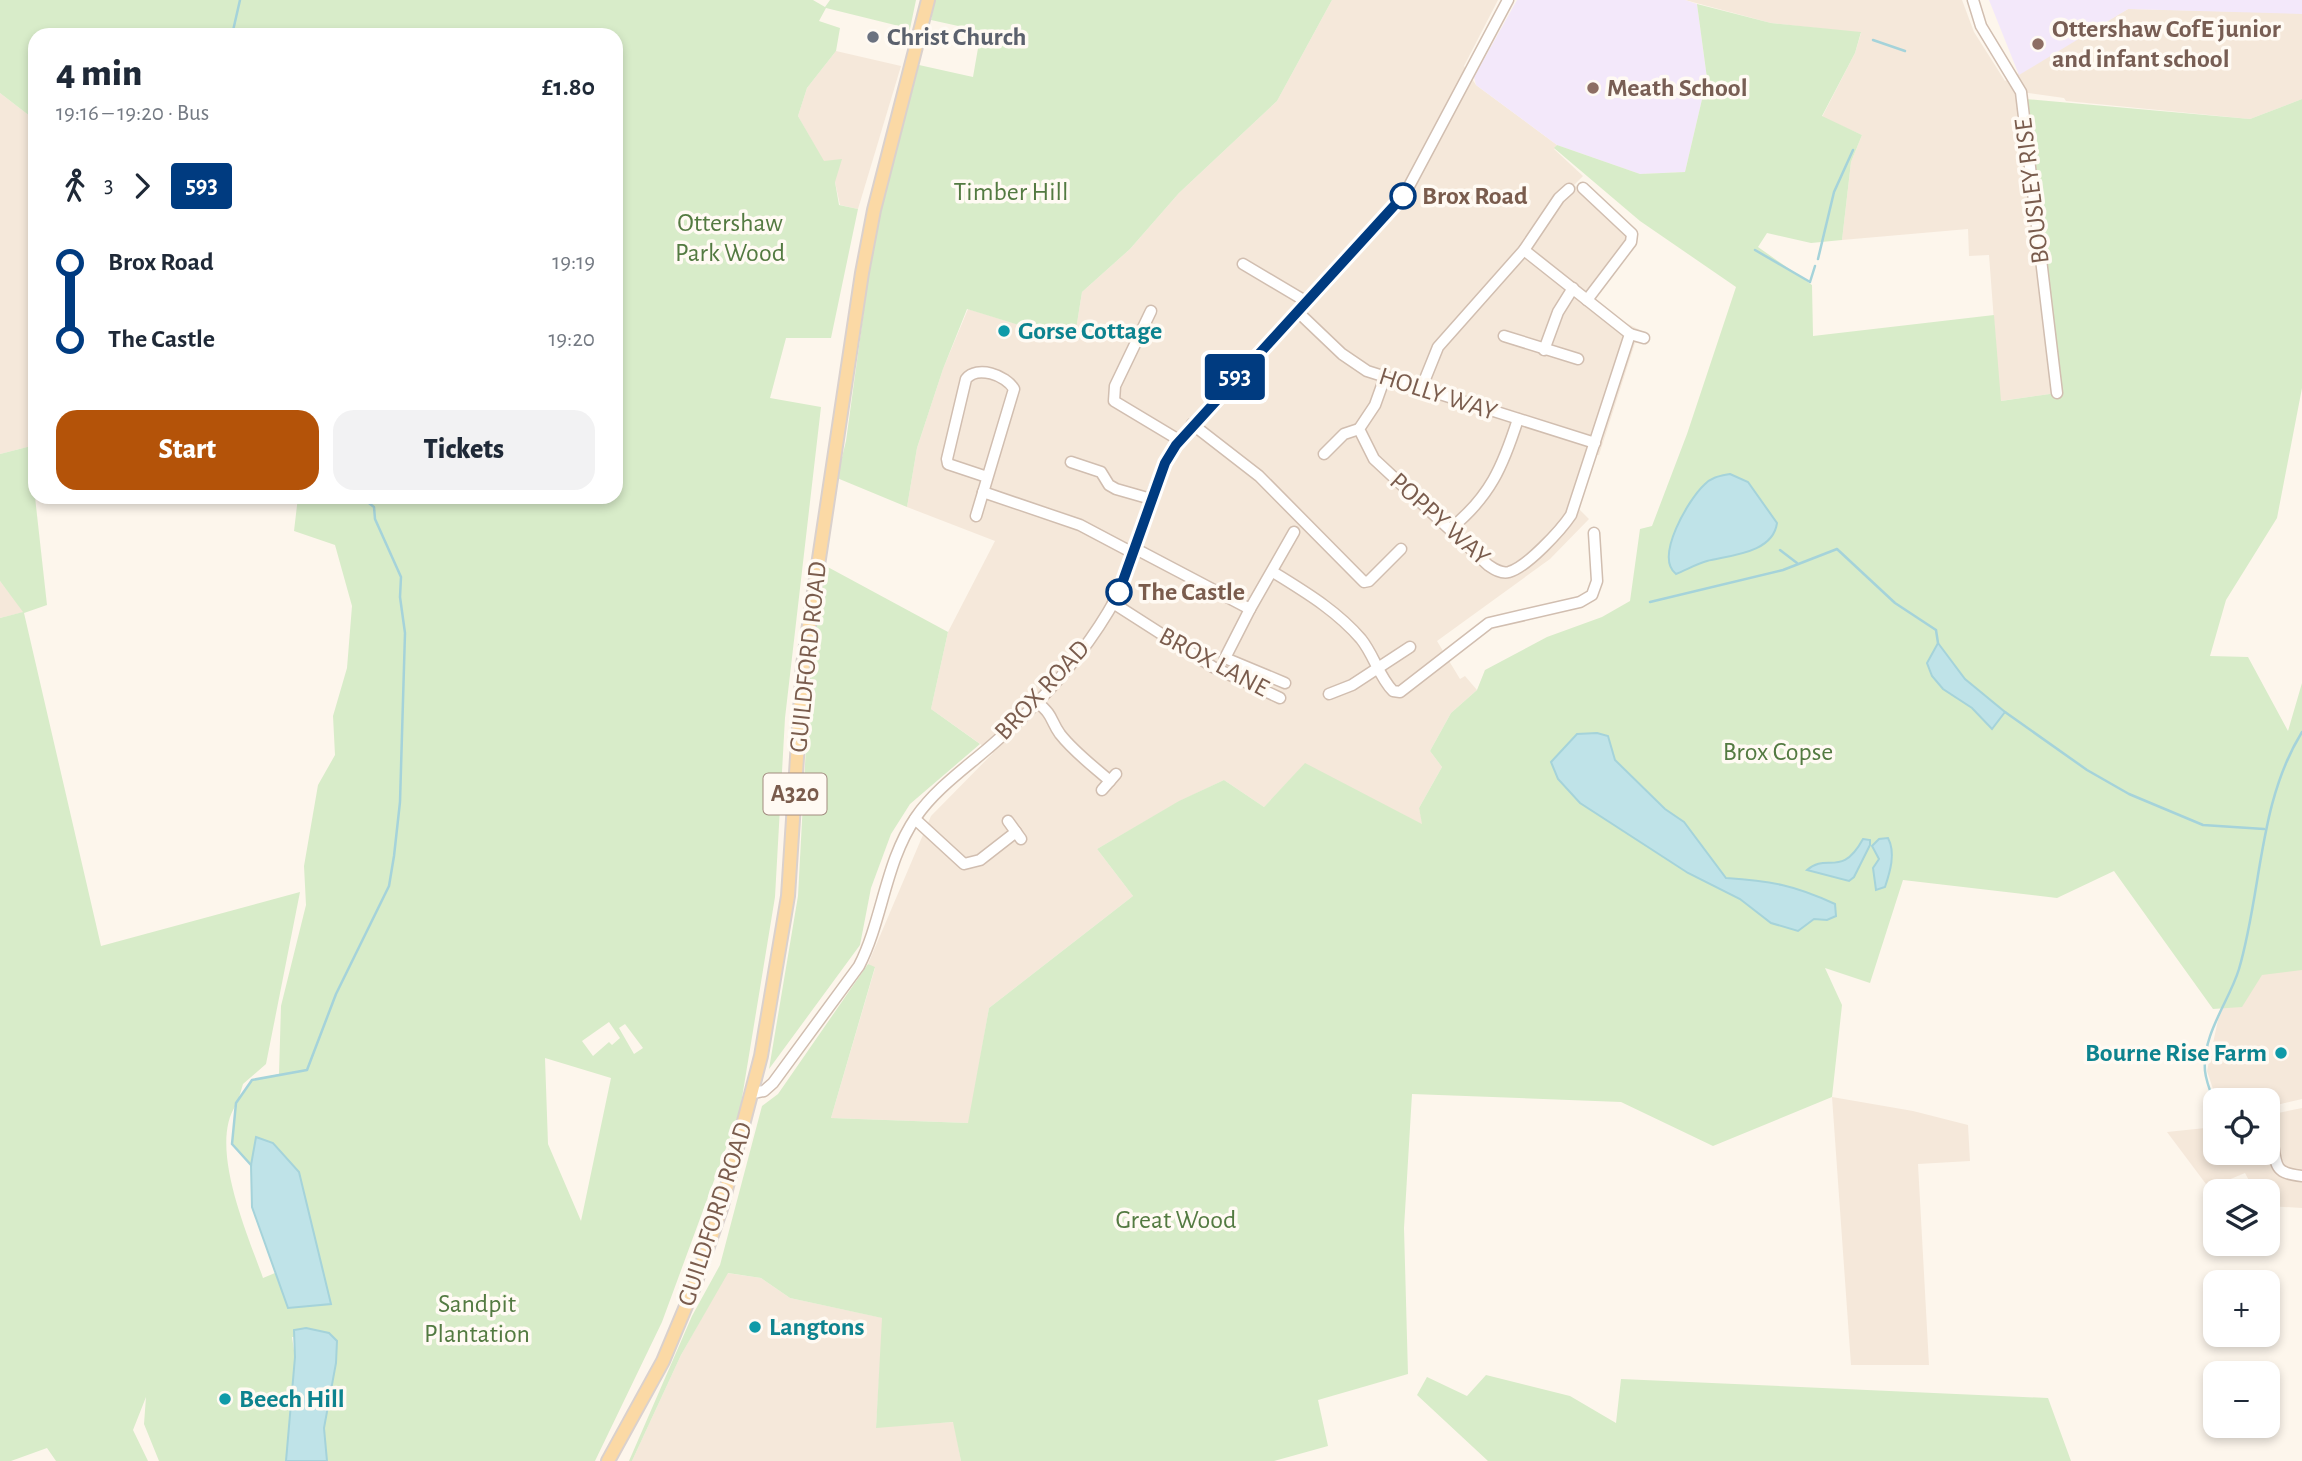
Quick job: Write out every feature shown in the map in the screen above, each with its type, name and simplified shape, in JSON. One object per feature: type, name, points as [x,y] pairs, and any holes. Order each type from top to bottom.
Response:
[{"type":"main road","name":"GUILDFORD ROAD","points":[[608,1461],[663,1361],[687,1307],[717,1221],[753,1093],[788,895],[803,665],[862,273],[874,210],[928,0]]},
{"type":"street","name":"BROX ROAD","points":[[753,1093],[764,1091],[779,1076],[859,966],[870,944],[897,853],[915,819],[929,800],[1037,702],[1085,648],[1113,603],[1165,463],[1179,440],[1298,313],[1407,190],[1508,0]]},
{"type":"street","name":"BOUSLEY RISE","points":[[1973,0],[1981,26],[2021,92],[2057,393]]},
{"type":"street","points":[[1421,389],[1438,347],[1524,250],[1559,198],[1569,188]]},
{"type":"street","points":[[1583,188],[1632,234],[1631,242],[1587,300]]},
{"type":"street","points":[[1524,250],[1630,334],[1644,338]]},
{"type":"street","points":[[1244,267],[1307,303]]},
{"type":"street","points":[[1544,350],[1558,312],[1573,288]]},
{"type":"street","points":[[1151,311],[1115,386],[1114,401],[1179,440]]},
{"type":"street","name":"HOLLY WAY","points":[[1298,313],[1351,361],[1367,371],[1595,443]]},
{"type":"street","points":[[1595,443],[1630,334]]},
{"type":"street","points":[[1504,336],[1578,359]]},
{"type":"street","points":[[976,516],[1014,389],[1003,378],[979,371],[971,373],[966,379],[947,459],[948,464],[957,469],[987,477]]},
{"type":"street","points":[[1324,454],[1350,430],[1359,429],[1375,405],[1385,377]]},
{"type":"street","points":[[1450,530],[1476,502],[1503,466],[1518,419]]},
{"type":"street","points":[[1192,424],[1259,476],[1364,582],[1369,581],[1401,548]]},
{"type":"street","name":"POPPY WAY","points":[[1359,429],[1374,459],[1488,565],[1510,572],[1561,530],[1571,515],[1595,443]]},
{"type":"street","points":[[1071,462],[1101,472],[1109,485],[1116,489],[1151,499]]},
{"type":"street","points":[[983,492],[1080,525],[1251,609]]},
{"type":"street","points":[[1285,683],[1225,658],[1294,532]]},
{"type":"street","points":[[1273,572],[1330,607],[1361,640],[1387,685],[1393,691],[1400,692],[1489,623],[1587,599],[1595,591],[1597,581],[1594,533]]},
{"type":"street","name":"BROX LANE","points":[[1113,603],[1213,667],[1280,698]]},
{"type":"street","points":[[1329,694],[1352,685],[1410,647]]},
{"type":"street","points":[[1037,702],[1050,713],[1060,733],[1113,778],[1102,790]]},
{"type":"street","points":[[915,819],[964,864],[980,860],[1018,836],[1008,821]]},
{"type":"street","points":[[2277,1165],[2283,1174],[2302,1176]]},
{"type":"shaded area","points":[[1332,0],[1498,0],[1464,66],[1476,85],[1557,145],[1554,149],[1583,176],[1574,185],[1632,234],[1587,292],[1620,320],[1644,332],[1641,342],[1635,343],[1599,455],[1595,455],[1578,508],[1589,519],[1550,559],[1437,641],[1460,679],[1465,676],[1477,690],[1451,713],[1430,751],[1442,767],[1419,808],[1423,825],[1305,764],[1264,807],[1224,780],[1180,801],[1097,849],[1133,896],[989,1008],[969,1123],[831,1118],[875,968],[868,964],[931,816],[993,753],[931,709],[948,632],[995,541],[907,507],[917,448],[943,369],[968,309],[1074,342],[1082,292],[1130,249],[1179,193],[1277,101]]},
{"type":"shaded area","name":"Meath School","points":[[1517,0],[1685,0],[1697,4],[1707,78],[1685,172],[1640,174],[1557,145],[1476,85],[1474,77]]},
{"type":"shaded area","points":[[1685,0],[1962,0],[1974,32],[2005,81],[2128,9],[2302,13],[2302,99],[2250,119],[2066,101],[2064,98],[2021,92],[2057,393],[2000,401],[1989,255],[1969,256],[1968,229],[1842,240],[1851,162],[1862,135],[1822,117],[1855,53],[1861,33],[1771,23]]},
{"type":"shaded area","name":"Ottershaw CofE junior and infant school","points":[[1989,0],[2302,0],[2302,14],[2128,9],[2019,75]]},
{"type":"shaded area","points":[[836,51],[901,66],[858,209],[840,205],[835,182],[798,116],[807,88]]},
{"type":"shaded area","points":[[0,93],[28,115],[28,447],[0,454]]},
{"type":"shaded area","points":[[0,581],[24,612],[0,618]]},
{"type":"shaded area","points":[[2302,956],[2302,1099],[2280,1104],[2280,1088],[2213,1088],[2207,1071],[2218,1020],[2239,971]]},
{"type":"shaded area","points":[[1832,1097],[1913,1111],[1968,1125],[1970,1161],[1918,1164],[1929,1365],[1851,1365]]},
{"type":"shaded area","points":[[2302,1108],[2302,1208],[2280,1207],[2280,1179],[2248,1179],[2245,1173],[2231,1179],[2203,1180],[2167,1132],[2203,1128],[2203,1165],[2280,1165],[2280,1113]]},
{"type":"shaded area","points":[[727,1273],[761,1278],[790,1298],[883,1318],[876,1427],[954,1422],[961,1461],[632,1461],[681,1355]]},
{"type":"green space","points":[[0,0],[813,0],[825,7],[830,0],[916,0],[906,48],[902,47],[903,27],[826,8],[819,21],[840,28],[836,51],[807,88],[798,116],[824,161],[842,159],[835,182],[839,205],[858,209],[831,338],[786,338],[770,398],[821,407],[785,718],[775,897],[740,1110],[662,1322],[595,1461],[327,1461],[324,1428],[336,1363],[337,1341],[292,1337],[295,1357],[286,1461],[159,1461],[144,1424],[146,1397],[133,1430],[148,1461],[56,1461],[47,1448],[11,1461],[0,1461],[0,618],[23,612],[0,581],[0,454],[28,447],[28,504],[36,504],[47,605],[24,613],[101,946],[300,892],[266,1064],[243,1084],[238,1101],[252,1080],[279,1074],[281,1006],[306,905],[304,866],[318,785],[335,755],[333,716],[347,668],[352,606],[335,545],[294,531],[297,504],[623,504],[623,28],[28,28],[28,115],[0,93]],"holes":[[[609,1022],[620,1038],[612,1045],[609,1042],[593,1056],[582,1041]],[[625,1024],[643,1048],[634,1054],[619,1028]],[[545,1058],[611,1078],[581,1221],[548,1144]],[[236,1105],[232,1144],[251,1165],[256,1137],[288,1308],[275,1273],[263,1278],[233,1191],[226,1143],[229,1122]]]},
{"type":"green space","name":"Timber Hill","points":[[935,0],[1332,0],[1277,101],[1179,193],[1130,249],[1082,292],[1074,342],[967,309],[943,369],[917,448],[907,507],[837,478],[846,441],[874,237],[919,65],[973,77],[981,31],[931,20]]},
{"type":"green space","points":[[1697,4],[1771,23],[1861,32],[1855,53],[1822,116],[1862,135],[1851,162],[1842,240],[1811,243],[1767,233],[1758,247],[1812,285],[1813,336],[1994,315],[2001,401],[2057,393],[2043,223],[2025,99],[2250,119],[2302,99],[2302,388],[2277,518],[2226,600],[2210,656],[2248,657],[2288,731],[2302,683],[2302,970],[2262,975],[2242,1007],[2213,1009],[2114,871],[2057,898],[1903,880],[1870,983],[1825,968],[1842,1005],[1832,1097],[1713,1146],[1621,1102],[1412,1094],[1404,1228],[1408,1374],[1318,1400],[1328,1446],[1274,1461],[961,1461],[953,1422],[876,1428],[882,1318],[790,1298],[761,1278],[728,1273],[681,1355],[632,1461],[629,1461],[692,1316],[720,1265],[762,1106],[778,1094],[868,964],[875,967],[831,1118],[968,1123],[989,1008],[1133,896],[1097,849],[1179,801],[1224,780],[1264,807],[1305,763],[1422,824],[1419,808],[1442,767],[1430,751],[1451,713],[1477,690],[1485,670],[1547,637],[1602,617],[1630,601],[1640,529],[1652,526],[1687,434],[1736,287],[1640,221],[1554,148],[1557,145],[1640,174],[1685,172],[1707,78]]},
{"type":"green space","points":[[824,565],[948,632],[931,709],[980,744],[910,804],[891,834],[871,888],[860,945],[769,1069],[798,896],[811,652]]},
{"type":"green space","points":[[1486,1375],[1570,1396],[1616,1423],[1621,1379],[2048,1398],[2071,1461],[1488,1461],[1417,1395],[1427,1377],[1467,1396]]},
{"type":"water","points":[[1730,474],[1748,482],[1777,523],[1774,533],[1768,541],[1750,551],[1703,562],[1676,574],[1670,566],[1671,542],[1690,502],[1707,482]]},
{"type":"water","points":[[1938,643],[1965,679],[2005,712],[1992,729],[1972,708],[1943,689],[1932,676],[1927,663]]},
{"type":"water","points":[[1597,733],[1608,736],[1615,760],[1665,809],[1684,822],[1726,878],[1769,883],[1807,892],[1835,904],[1836,916],[1827,920],[1814,919],[1798,931],[1771,923],[1740,899],[1688,873],[1580,803],[1558,779],[1551,762],[1577,734]]},
{"type":"water","points":[[1888,838],[1892,850],[1890,869],[1885,887],[1876,890],[1873,868],[1879,859],[1872,846],[1879,839]]},
{"type":"water","points":[[1863,839],[1870,840],[1870,845],[1854,877],[1849,881],[1807,870],[1821,863],[1841,862],[1855,851]]},
{"type":"water","points":[[256,1137],[273,1143],[299,1172],[331,1304],[288,1308],[252,1207],[251,1165]]},
{"type":"water","points":[[306,1328],[329,1333],[337,1341],[336,1363],[324,1428],[327,1461],[286,1461],[295,1357],[294,1330]]},
{"type":"waterway","points":[[234,28],[240,0]]},
{"type":"waterway","points":[[1873,40],[1905,51]]},
{"type":"waterway","points":[[1818,259],[1834,192],[1853,150]]},
{"type":"waterway","points":[[1755,250],[1810,282],[1815,266]]},
{"type":"waterway","points":[[251,1165],[232,1144],[236,1103],[252,1080],[307,1070],[336,994],[389,886],[400,802],[405,633],[400,597],[401,577],[375,519],[374,507],[370,504]]},
{"type":"waterway","points":[[1650,602],[1783,570],[1837,549],[1895,603],[1936,630],[1938,643]]},
{"type":"waterway","points":[[1780,550],[1797,563]]},
{"type":"waterway","points":[[2005,712],[2087,770],[2129,794],[2203,825],[2264,829]]},
{"type":"waterway","points":[[2209,1088],[2205,1071],[2208,1044],[2239,969],[2269,818],[2288,759],[2302,732]]},
{"type":"bus line","name":"593","points":[[1119,592],[1165,463],[1188,428],[1298,313],[1403,196]]},
{"type":"place","name":"Christ Church","points":[[873,37]]},
{"type":"place","name":"Ottershaw CofE junior and infant school","points":[[2038,44]]},
{"type":"place","name":"Meath School","points":[[1593,88]]},
{"type":"place","name":"Brox Road","points":[[1403,196]]},
{"type":"place","name":"Gorse Cottage","points":[[1004,331]]},
{"type":"place","name":"The Castle","points":[[1119,592]]},
{"type":"place","name":"Bourne Rise Farm","points":[[2281,1053]]},
{"type":"place","name":"Langtons","points":[[755,1327]]},
{"type":"place","name":"Beech Hill","points":[[225,1399]]},
{"type":"park label","name":"Ottershaw Park Wood","points":[[730,238]]},
{"type":"park label","name":"Brox Copse","points":[[1778,752]]},
{"type":"park label","name":"Great Wood","points":[[1176,1220]]},
{"type":"park label","name":"Sandpit Plantation","points":[[477,1319]]}]
